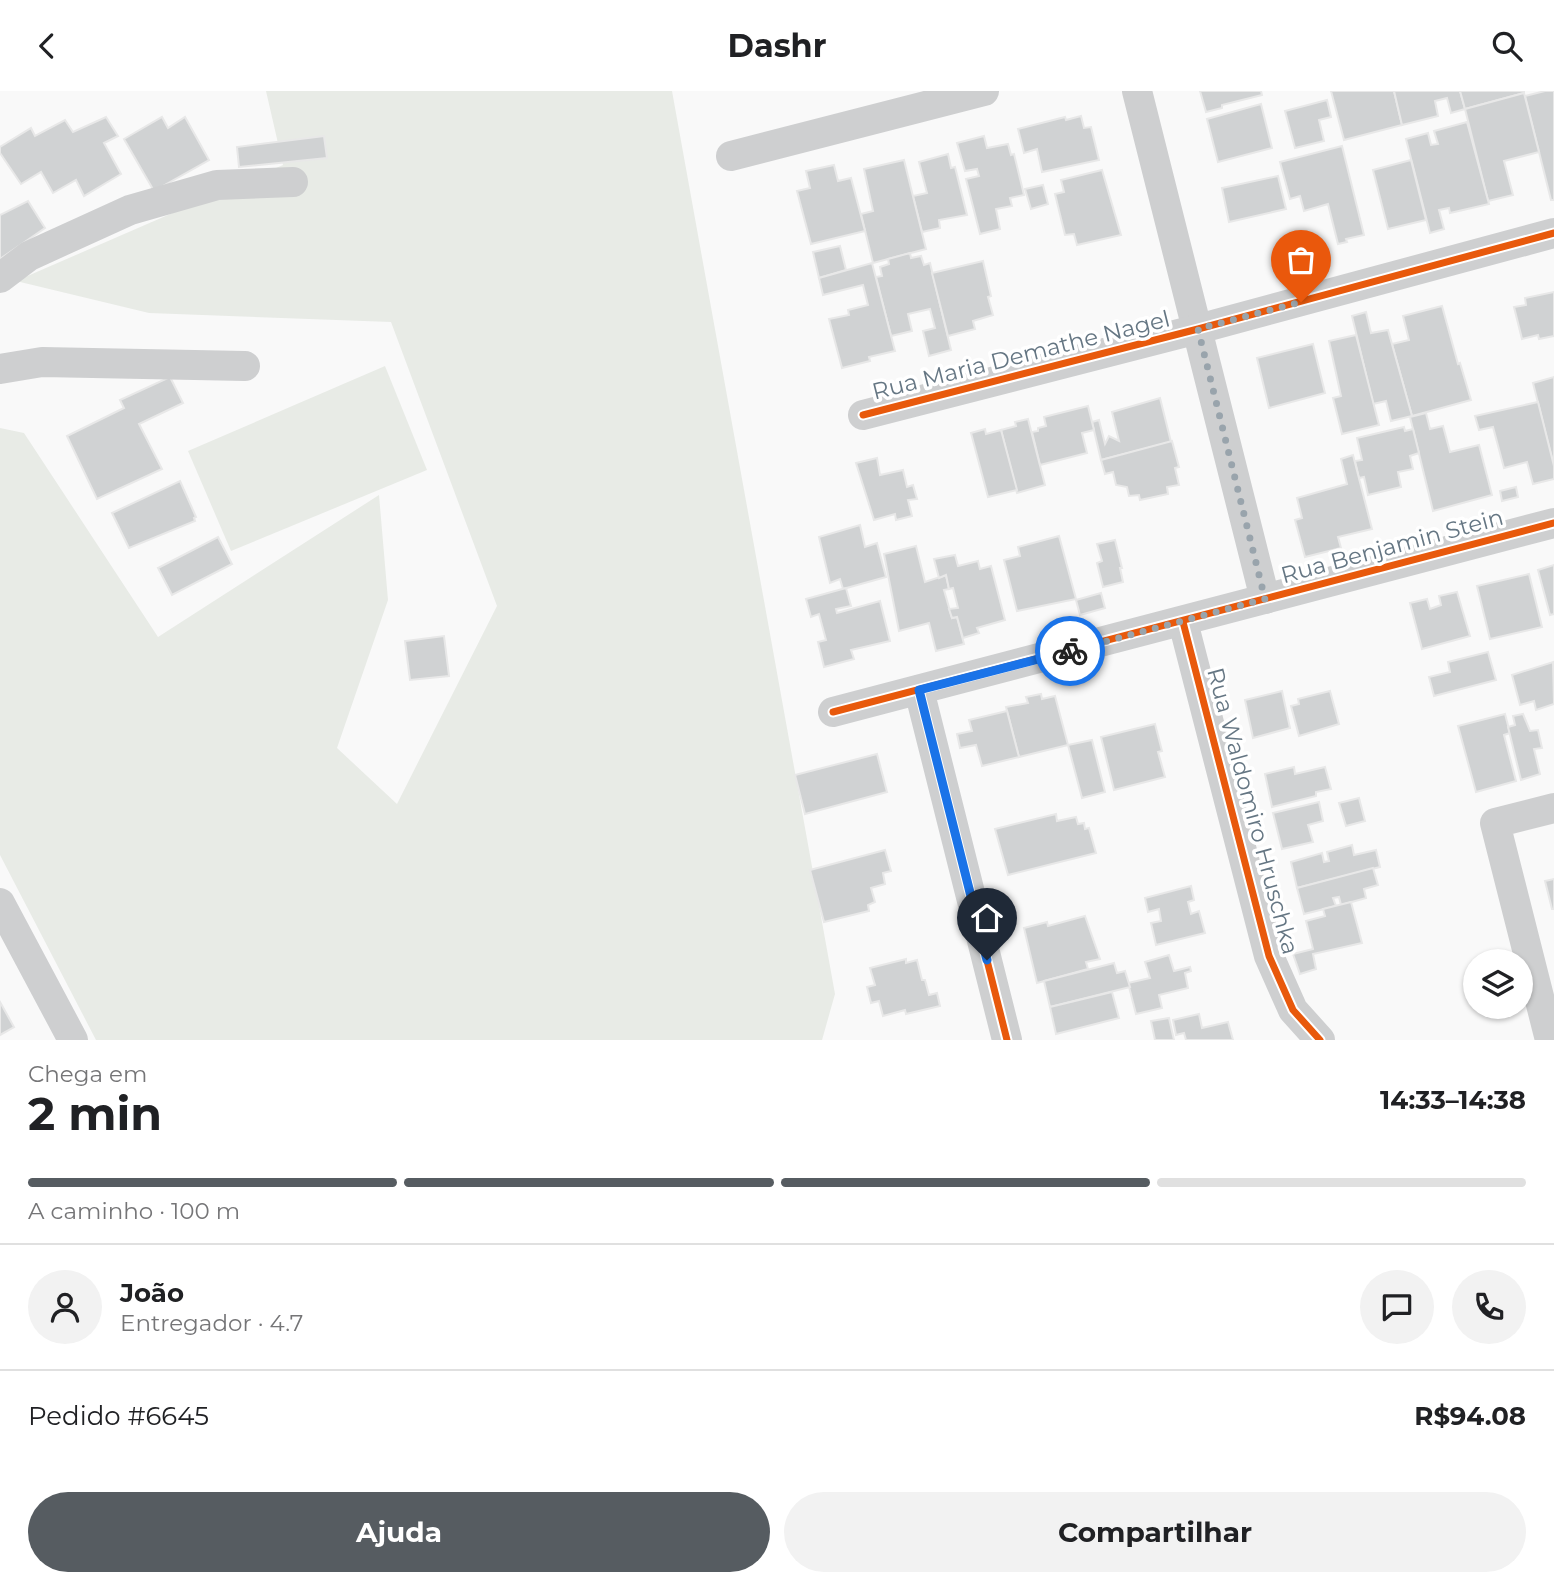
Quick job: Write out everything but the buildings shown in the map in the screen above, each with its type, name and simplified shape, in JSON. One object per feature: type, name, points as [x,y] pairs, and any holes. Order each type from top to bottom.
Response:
[{"type":"street","points":[[731,156],[984,91]]},
{"type":"street","points":[[1137,91],[1265,599]]},
{"type":"street","points":[[0,278],[29,256],[130,210],[217,185],[293,182]]},
{"type":"street","name":"Rua Maria Demathe Nagel","points":[[863,415],[1198,329],[1554,233]]},
{"type":"street","points":[[0,369],[42,362],[245,366]]},
{"type":"street","name":"Rua Benjamin Stein","points":[[833,712],[1554,523]]},
{"type":"street","name":"Rua Waldomiro Hruschka","points":[[1183,622],[1269,956],[1293,1010],[1320,1040]]},
{"type":"street","points":[[919,690],[1007,1040]]},
{"type":"street","points":[[1550,1040],[1495,823],[1554,808]]},
{"type":"street","points":[[0,903],[73,1040]]},
{"type":"shaded area","points":[[266,91],[672,91],[835,994],[822,1040],[96,1040],[0,855],[0,428],[24,433],[158,637],[379,495],[388,600],[337,748],[397,804],[497,606],[391,322],[149,313],[16,281],[283,165]]},
{"type":"shaded area","points":[[385,366],[427,470],[231,551],[188,451]]},
{"type":"cycle path","points":[[863,415],[1198,329],[1554,233]]},
{"type":"cycle path","points":[[833,712],[1554,523]]},
{"type":"cycle path","points":[[1183,622],[1269,956],[1293,1010],[1320,1040]]},
{"type":"cycle path","points":[[919,690],[1007,1040]]},
{"type":"way so far","points":[[1070,651],[1265,599],[1198,329],[1301,302]]},
{"type":"route","points":[[987,960],[919,690],[1070,651]]}]
